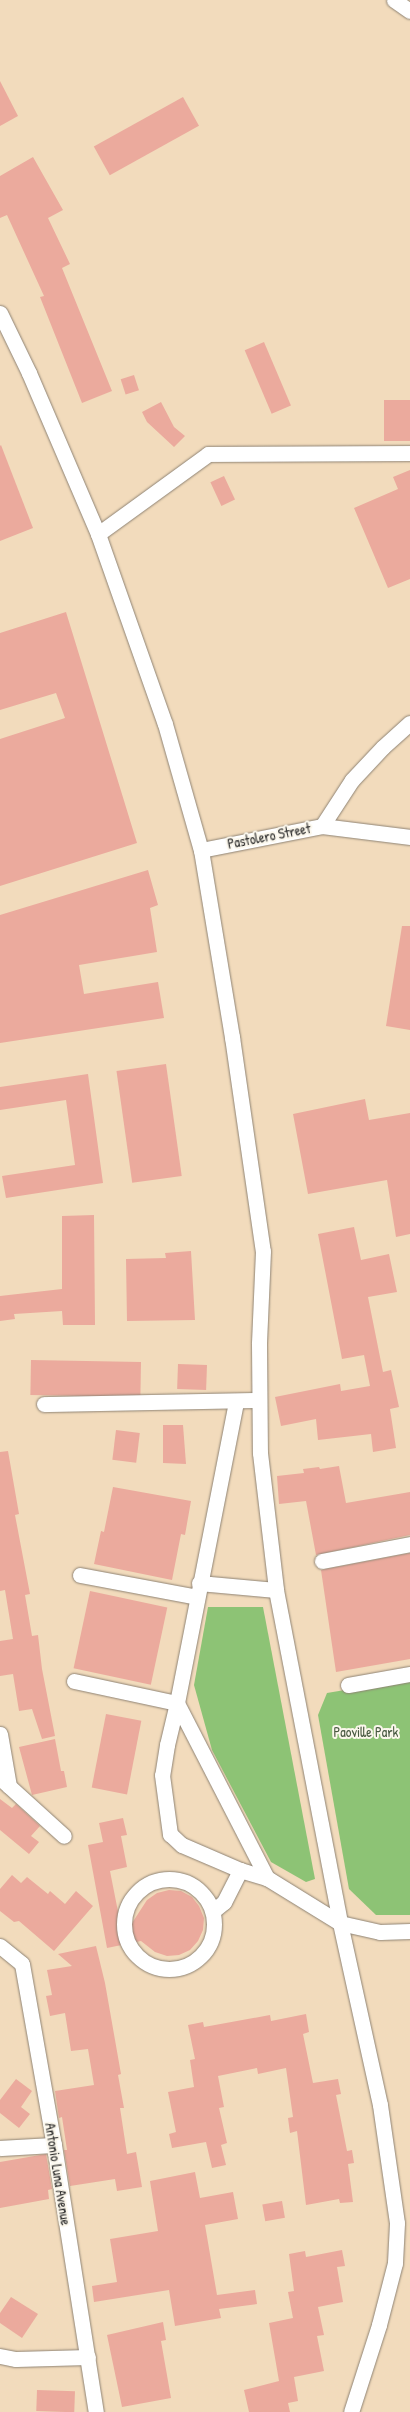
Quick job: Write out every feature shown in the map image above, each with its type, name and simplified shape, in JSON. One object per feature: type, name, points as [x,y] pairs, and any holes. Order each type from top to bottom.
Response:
[{"type":"street","points":[[394,0],[410,11]]},
{"type":"street","points":[[0,313],[29,373],[98,534],[165,724],[201,850],[232,1037],[263,1252],[259,1400],[260,1453],[276,1590],[340,1923],[380,2105],[397,2223],[395,2264],[351,2412]]},
{"type":"street","points":[[98,534],[208,454],[410,453]]},
{"type":"street","name":"Pastolero Street","points":[[201,850],[322,826],[352,780],[383,747],[410,723]]},
{"type":"street","points":[[322,826],[410,837]]},
{"type":"street","points":[[44,1404],[236,1402],[259,1400]]},
{"type":"street","points":[[236,1402],[162,1776],[170,1834],[182,1845],[240,1870],[267,1878],[340,1923],[380,1932],[410,1931]]},
{"type":"street","points":[[322,1561],[410,1544]]},
{"type":"street","points":[[80,1575],[198,1590],[276,1590]]},
{"type":"street","points":[[348,1685],[410,1674]]},
{"type":"street","points":[[74,1681],[177,1703]]},
{"type":"street","points":[[177,1703],[267,1878]]},
{"type":"street","points":[[0,1734],[5,1782],[64,1836]]},
{"type":"street","points":[[213,1911],[224,1902],[240,1870]]},
{"type":"street","points":[[173,1879],[194,1886],[205,1897],[213,1911],[213,1933],[204,1952],[196,1960],[176,1968],[154,1966],[144,1961],[136,1955],[126,1936],[124,1925],[128,1904],[142,1887],[152,1882],[173,1879]]},
{"type":"street","name":"Antonio Luna Avenue","points":[[0,1946],[22,1964],[54,2145],[96,2412]]},
{"type":"street","points":[[0,2148],[54,2145]]},
{"type":"street","points":[[0,2356],[16,2359],[88,2357]]},
{"type":"green space","points":[[208,1607],[263,1607],[315,1879],[306,1882],[271,1862],[212,1750],[194,1685]]},
{"type":"green space","name":"Paoville Park","points":[[410,1679],[410,1915],[376,1915],[349,1889],[318,1715],[327,1693]]},
{"type":"building","points":[[0,81],[18,116],[0,126]]},
{"type":"building","points":[[183,97],[199,126],[110,175],[94,146]]},
{"type":"building","points":[[33,157],[63,210],[48,218],[70,264],[62,268],[112,391],[82,403],[40,297],[44,296],[7,215],[0,218],[0,176]]},
{"type":"building","points":[[264,342],[291,406],[272,414],[245,350]]},
{"type":"building","points":[[134,375],[139,390],[126,395],[121,379]]},
{"type":"building","points":[[384,400],[410,400],[410,441],[384,441]]},
{"type":"building","points":[[161,402],[174,427],[185,436],[174,447],[147,422],[142,412]]},
{"type":"building","points":[[1,445],[33,528],[0,541],[0,446]]},
{"type":"building","points":[[410,470],[410,579],[388,588],[354,508],[398,489],[393,477]]},
{"type":"building","points":[[224,476],[235,500],[221,506],[210,482]]},
{"type":"building","points":[[66,612],[137,843],[0,886],[0,739],[65,718],[56,693],[0,710],[0,633]]},
{"type":"building","points":[[148,870],[158,905],[150,908],[157,952],[79,965],[84,994],[158,982],[164,1018],[0,1043],[0,915]]},
{"type":"building","points":[[402,926],[410,926],[410,1030],[386,1026]]},
{"type":"building","points":[[166,1064],[182,1176],[132,1183],[116,1071]]},
{"type":"building","points":[[88,1074],[103,1183],[6,1198],[2,1176],[75,1165],[66,1100],[0,1110],[0,1087]]},
{"type":"building","points":[[365,1099],[369,1120],[410,1113],[410,1234],[396,1237],[387,1180],[308,1194],[293,1114]]},
{"type":"building","points":[[94,1215],[95,1325],[63,1325],[62,1311],[14,1314],[15,1319],[0,1321],[0,1296],[62,1289],[62,1216]]},
{"type":"building","points":[[354,1227],[361,1260],[389,1254],[397,1292],[368,1297],[383,1372],[391,1370],[399,1407],[390,1409],[396,1448],[373,1452],[371,1434],[318,1440],[316,1419],[281,1426],[275,1397],[340,1384],[341,1391],[370,1386],[364,1355],[342,1359],[318,1234]]},
{"type":"building","points":[[191,1251],[195,1320],[127,1321],[126,1259],[166,1258],[165,1253]]},
{"type":"building","points":[[31,1360],[141,1362],[140,1397],[30,1395]]},
{"type":"building","points":[[178,1364],[207,1365],[206,1390],[177,1389]]},
{"type":"building","points":[[163,1425],[183,1425],[186,1464],[163,1463]]},
{"type":"building","points":[[116,1430],[140,1433],[136,1463],[112,1460]]},
{"type":"building","points":[[8,1451],[19,1514],[15,1515],[30,1594],[25,1595],[32,1636],[38,1635],[42,1669],[55,1736],[42,1739],[32,1709],[19,1711],[13,1674],[0,1676],[0,1641],[13,1639],[5,1590],[0,1591],[0,1452]]},
{"type":"building","points":[[339,1466],[346,1503],[410,1492],[410,1535],[316,1555],[306,1501],[279,1504],[277,1476],[304,1473],[303,1469],[319,1467],[320,1469]]},
{"type":"building","points":[[113,1487],[191,1501],[185,1535],[181,1534],[172,1580],[94,1564],[101,1531],[104,1532]]},
{"type":"building","points":[[410,1553],[410,1659],[336,1672],[321,1570]]},
{"type":"building","points":[[90,1591],[167,1607],[151,1685],[74,1668]]},
{"type":"building","points":[[106,1714],[141,1721],[127,1794],[92,1788]]},
{"type":"building","points":[[55,1739],[61,1771],[64,1771],[67,1787],[32,1795],[19,1747]]},
{"type":"building","points":[[0,1799],[12,1808],[16,1804],[40,1826],[31,1836],[39,1842],[29,1854],[0,1830]]},
{"type":"building","points":[[123,1818],[127,1835],[121,1836],[127,1867],[110,1871],[123,1937],[147,1900],[157,1893],[169,1890],[181,1891],[192,1897],[199,1906],[204,1918],[203,1930],[198,1941],[190,1950],[179,1955],[167,1956],[155,1952],[141,1941],[107,1948],[88,1845],[103,1842],[99,1823]]},
{"type":"building","points":[[12,1875],[21,1883],[27,1877],[48,1894],[50,1891],[65,1904],[76,1891],[93,1906],[54,1951],[19,1921],[14,1922],[0,1911],[0,1889]]},
{"type":"building","points":[[96,1946],[105,1983],[121,2074],[118,2075],[124,2108],[120,2108],[127,2154],[136,2152],[142,2187],[117,2191],[115,2179],[70,2186],[64,2150],[67,2150],[62,2117],[59,2118],[55,2091],[94,2085],[88,2049],[71,2051],[65,2013],[50,2016],[46,1996],[52,1995],[47,1970],[72,1966],[58,1954]]},
{"type":"building","points":[[306,2014],[309,2032],[303,2034],[313,2083],[338,2079],[341,2094],[336,2095],[347,2151],[352,2150],[354,2163],[348,2164],[353,2202],[340,2203],[339,2199],[306,2205],[297,2131],[290,2133],[288,2118],[293,2117],[286,2068],[258,2074],[257,2068],[218,2076],[224,2107],[219,2108],[227,2143],[221,2145],[226,2165],[212,2168],[206,2142],[172,2148],[169,2134],[176,2132],[168,2092],[194,2087],[190,2060],[195,2059],[188,2025],[203,2022],[204,2027],[270,2015],[271,2021]]},
{"type":"building","points":[[16,2079],[32,2091],[21,2107],[30,2114],[19,2128],[0,2113],[0,2100]]},
{"type":"building","points":[[46,2154],[52,2189],[48,2190],[49,2199],[0,2208],[0,2162]]},
{"type":"building","points":[[195,2172],[200,2198],[233,2192],[238,2219],[205,2225],[217,2295],[255,2290],[257,2304],[219,2309],[221,2318],[175,2326],[169,2290],[94,2302],[92,2286],[117,2282],[110,2239],[158,2231],[150,2181]]},
{"type":"building","points":[[282,2201],[285,2218],[265,2221],[262,2204]]},
{"type":"building","points":[[342,2250],[345,2266],[337,2267],[343,2302],[318,2307],[324,2335],[317,2336],[324,2371],[294,2377],[298,2401],[288,2403],[290,2412],[249,2412],[244,2390],[279,2381],[269,2323],[293,2318],[288,2292],[294,2291],[289,2254],[305,2251],[306,2257]]},
{"type":"building","points":[[11,2297],[38,2314],[22,2338],[0,2323],[0,2313]]},
{"type":"building","points":[[163,2322],[166,2340],[161,2341],[171,2398],[122,2407],[107,2335]]},
{"type":"building","points":[[37,2390],[75,2391],[74,2412],[36,2411]]}]
